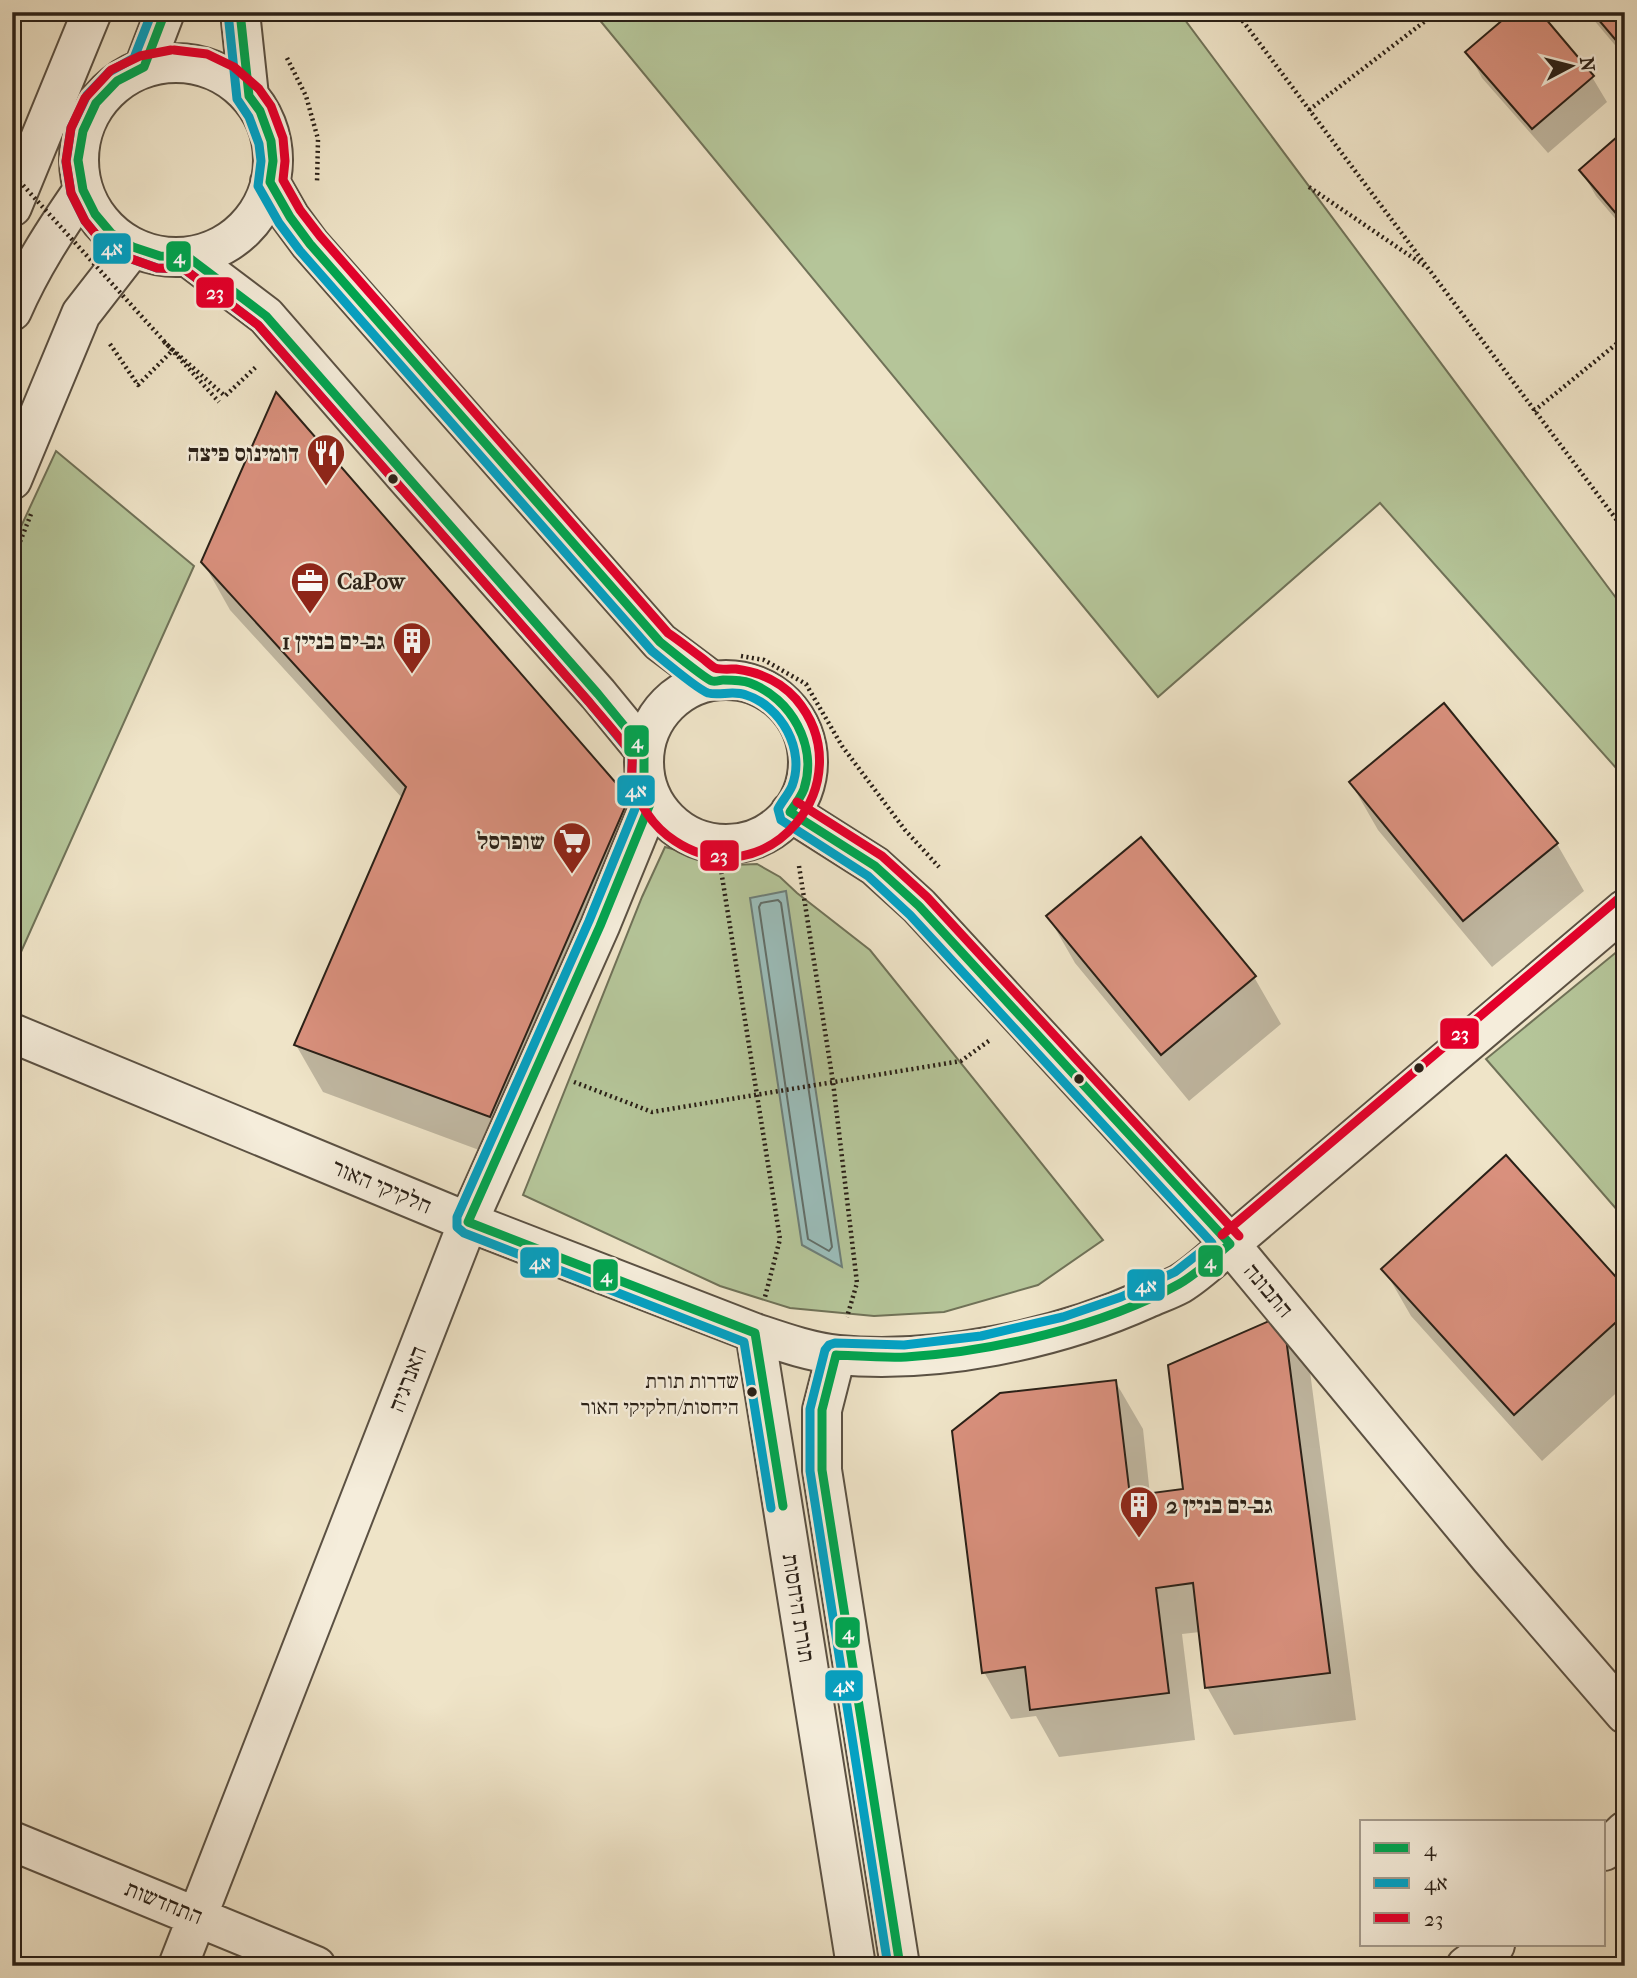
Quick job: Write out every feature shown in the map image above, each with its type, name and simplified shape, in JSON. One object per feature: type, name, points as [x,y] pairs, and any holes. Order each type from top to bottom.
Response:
[{"type":"street","points":[[12,207],[92,12]]},
{"type":"street","points":[[144,67],[165,12]]},
{"type":"street","points":[[240,12],[249,96]]},
{"type":"street","points":[[173,62],[202,65],[227,77],[249,96],[260,110],[271,141],[273,161],[270,182],[259,209],[249,224],[220,246],[188,257],[160,256],[133,247],[111,233],[95,214],[83,190],[78,160],[83,131],[96,103],[117,81],[144,67],[173,62]]},
{"type":"street","points":[[270,182],[290,217],[310,244],[660,642],[725,668],[731,680],[750,683],[768,691],[789,709],[803,733],[808,761],[804,789],[790,812],[771,832],[745,844],[717,845],[691,838],[668,821],[652,799],[644,775],[644,750],[652,725],[667,704],[687,689],[725,668]]},
{"type":"street","points":[[12,311],[25,281],[51,236],[83,190]]},
{"type":"street","points":[[12,480],[81,314],[133,247]]},
{"type":"street","points":[[188,257],[266,316],[644,750]]},
{"type":"street","name":"האנרגיה","points":[[178,1966],[468,1222],[600,926],[652,799]]},
{"type":"street","name":"התבונה","points":[[790,812],[875,866],[919,906],[1230,1244],[1491,1559],[1625,1714]]},
{"type":"street","name":"חלקיקי האור","points":[[12,1033],[468,1222],[755,1333],[790,1345],[836,1355],[905,1357],[983,1348],[1066,1329],[1126,1308],[1181,1283],[1625,909]]},
{"type":"street","name":"תורת היחסות","points":[[755,1333],[856,1966]]},
{"type":"street","name":"תורת היחסות","points":[[836,1355],[822,1409],[822,1470],[900,1966]]},
{"type":"street","points":[[1606,1849],[1625,1831]]},
{"type":"street","name":"התחדשות","points":[[12,1841],[316,1966]]},
{"type":"street","points":[[1466,1966],[1494,1946]]},
{"type":"path","points":[[1236,12],[1625,531]]},
{"type":"path","points":[[1309,110],[1437,12]]},
{"type":"path","points":[[285,47],[287,59],[306,96],[318,139],[317,185]]},
{"type":"path","points":[[12,173],[219,402]]},
{"type":"path","points":[[1309,187],[1429,269]]},
{"type":"path","points":[[103,334],[138,385],[172,351]]},
{"type":"path","points":[[1534,411],[1625,337]]},
{"type":"path","points":[[164,342],[225,397]]},
{"type":"path","points":[[725,668],[764,660],[806,684],[842,746],[905,830],[942,870]]},
{"type":"path","points":[[790,812],[833,1082],[857,1283],[836,1355]]},
{"type":"path","points":[[717,845],[780,1239],[755,1333]]},
{"type":"path","points":[[537,1067],[652,1112],[961,1061],[1021,1017]]},
{"type":"green space","points":[[593,12],[1179,12],[1625,610],[1625,778],[1380,503],[1158,697]]},
{"type":"green space","points":[[56,451],[194,566],[12,972],[12,546]]},
{"type":"green space","points":[[665,847],[733,865],[757,864],[780,877],[870,950],[1103,1240],[1038,1285],[944,1312],[874,1316],[790,1308],[720,1286],[523,1195],[642,897]]},
{"type":"green space","points":[[1625,945],[1625,1219],[1486,1059]]},
{"type":"water","points":[[786,891],[842,1267],[802,1245],[750,898]]},
{"type":"building","points":[[1512,12],[1540,12],[1594,76],[1532,129],[1465,52]]},
{"type":"building","points":[[1592,12],[1625,12],[1625,51]]},
{"type":"building","points":[[1625,130],[1625,224],[1579,170]]},
{"type":"building","name":"גב-ים בניין 1","points":[[276,392],[629,798],[490,1117],[294,1045],[406,787],[201,562]]},
{"type":"building","points":[[1444,703],[1558,843],[1463,921],[1349,782]]},
{"type":"building","points":[[1141,837],[1256,976],[1161,1055],[1046,916]]},
{"type":"building","points":[[1506,1155],[1625,1287],[1625,1314],[1514,1415],[1381,1269]]},
{"type":"building","name":"גב-ים בניין 2","points":[[1283,1315],[1330,1673],[1205,1688],[1193,1583],[1156,1588],[1169,1693],[1030,1710],[1025,1667],[982,1673],[952,1431],[1000,1393],[1116,1380],[1130,1496],[1183,1489],[1168,1365]]},
{"type":"transit line","name":"4א","points":[[152,12],[134,58],[109,72],[87,95],[71,128],[66,162],[71,193],[85,221],[102,242],[126,257],[157,268],[184,269],[258,325],[632,754],[632,778],[639,799],[589,921],[457,1217],[457,1227],[464,1233],[744,1342],[771,1508]]},
{"type":"transit line","name":"4","points":[[165,12],[144,67],[117,81],[96,103],[83,131],[78,160],[83,190],[95,214],[111,233],[133,247],[160,256],[188,257],[266,316],[644,750],[644,775],[652,799],[600,926],[468,1222],[755,1333],[783,1506]]},
{"type":"transit line","name":"4","points":[[240,12],[249,96],[260,111],[271,141],[273,161],[270,182],[290,217],[310,244],[660,642],[708,679],[744,681],[765,690],[778,700],[798,725],[807,756],[804,789],[790,812],[875,866],[919,906],[1230,1244],[1186,1280],[1149,1299],[1047,1334],[1010,1343],[939,1354],[897,1357],[836,1355],[822,1410],[822,1470],[900,1966]]},
{"type":"transit line","name":"4א","points":[[228,13],[237,99],[249,117],[259,144],[261,161],[258,186],[279,223],[300,251],[652,651],[708,693],[746,695],[759,701],[780,719],[793,744],[796,758],[792,786],[778,809],[781,820],[868,876],[910,915],[1212,1243],[1175,1272],[1121,1297],[1063,1317],[981,1336],[904,1345],[835,1343],[825,1350],[810,1409],[810,1471],[888,1966]]},
{"type":"transit line","name":"23","points":[[171,50],[140,56],[111,70],[85,98],[71,128],[66,161],[71,193],[85,221],[102,242],[126,257],[157,268],[184,269],[258,325],[619,738],[632,756],[632,777],[638,796],[647,814],[660,829],[675,841],[709,856],[742,856],[772,844],[796,824],[812,796],[819,765],[815,731],[796,699],[784,688],[761,675],[736,669],[715,668],[668,633],[300,210],[283,180],[283,138],[271,106],[259,89],[234,67],[207,54],[174,50]]},
{"type":"transit line","name":"23","points":[[797,802],[882,856],[927,897],[1239,1236]]},
{"type":"transit line","name":"23","points":[[1222,1235],[1617,900]]},
{"type":"place","name":"דומינוס פיצה","points":[[326,487]]},
{"type":"place","name":"CaPow","points":[[310,615]]},
{"type":"place","name":"גב-ים בניין 1","points":[[412,675]]},
{"type":"place","name":"שופרסל","points":[[572,875]]},
{"type":"place","name":"שדרות תורת היחסות/חלקיקי האור","points":[[752,1392]]},
{"type":"place","name":"גב-ים בניין 2","points":[[1139,1539]]}]
